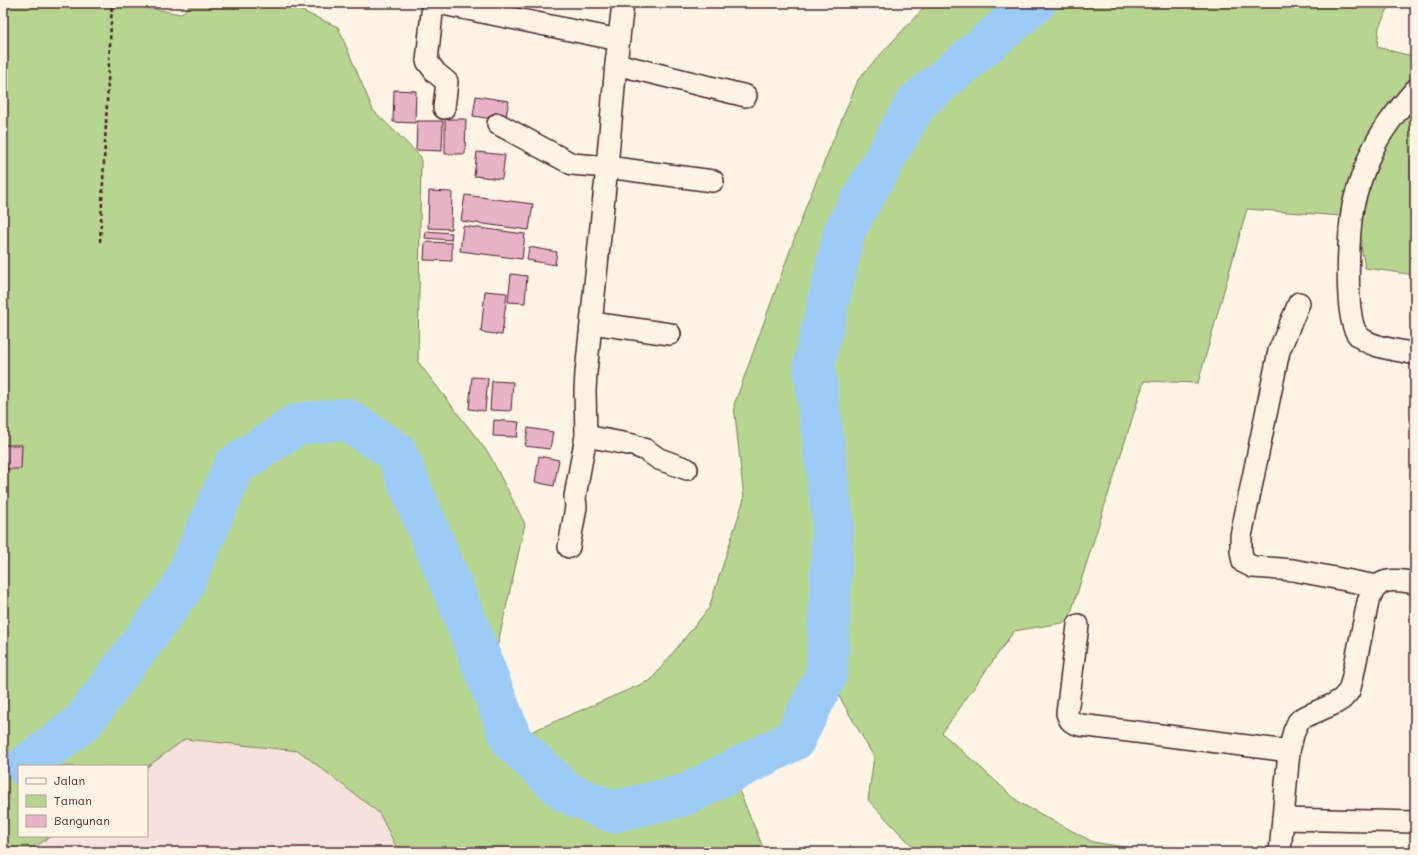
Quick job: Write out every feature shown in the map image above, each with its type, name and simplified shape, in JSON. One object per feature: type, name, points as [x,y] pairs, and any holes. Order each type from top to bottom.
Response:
[{"type":"street","points":[[433,3],[427,61],[436,73],[447,82],[444,108]]},
{"type":"street","points":[[438,3],[502,9],[619,40]]},
{"type":"street","points":[[569,547],[576,507],[576,486],[586,436],[585,391],[623,3]]},
{"type":"street","points":[[616,64],[746,96]]},
{"type":"street","points":[[1415,90],[1390,120],[1368,159],[1353,206],[1348,266],[1348,296],[1353,326],[1358,335],[1369,343],[1415,354]]},
{"type":"street","points":[[498,124],[572,164],[713,180]]},
{"type":"street","points":[[1299,303],[1279,351],[1241,536],[1242,562],[1253,566],[1293,570],[1377,586]]},
{"type":"street","points":[[592,323],[670,334]]},
{"type":"street","points":[[586,436],[633,445],[646,450],[659,459],[687,469]]},
{"type":"street","points":[[1280,852],[1289,751],[1294,730],[1298,722],[1302,718],[1334,704],[1342,699],[1349,691],[1371,592],[1377,586],[1395,579],[1415,583]]},
{"type":"street","points":[[1078,625],[1067,713],[1069,719],[1073,723],[1289,751]]},
{"type":"street","points":[[1283,819],[1415,822]]},
{"type":"path","points":[[100,242],[112,3]]},
{"type":"shaded area","points":[[185,739],[299,751],[379,813],[399,852],[28,852],[50,837],[148,837],[148,766]]},
{"type":"green space","points":[[3,3],[122,3],[181,14],[192,3],[284,3],[338,27],[373,110],[421,157],[418,362],[489,454],[525,524],[489,683],[512,740],[651,680],[709,608],[744,499],[734,405],[808,201],[859,78],[928,3],[1035,3],[1008,26],[1043,3],[1391,3],[1379,27],[1377,47],[1415,57],[1415,275],[1365,268],[1356,217],[1247,209],[1198,383],[1144,381],[1068,622],[1014,631],[942,733],[1020,803],[1093,842],[1130,848],[1130,852],[918,852],[868,800],[874,757],[827,675],[794,740],[731,772],[765,852],[399,852],[379,813],[299,751],[185,739],[148,766],[148,765],[18,765],[18,837],[50,837],[28,852],[3,852]]},
{"type":"building","points":[[394,90],[416,91],[415,123],[393,122]]},
{"type":"building","points":[[476,96],[509,101],[505,121],[473,116]]},
{"type":"building","points":[[445,119],[466,119],[465,154],[445,154]]},
{"type":"building","points":[[417,121],[443,121],[442,151],[416,150]]},
{"type":"building","points":[[477,152],[505,155],[502,179],[474,176]]},
{"type":"building","points":[[429,191],[452,192],[451,229],[428,228]]},
{"type":"building","points":[[465,195],[533,204],[529,230],[461,221]]},
{"type":"building","points":[[463,226],[525,234],[522,259],[460,251]]},
{"type":"building","points":[[426,231],[452,233],[451,240],[425,238]]},
{"type":"building","points":[[425,242],[452,243],[452,261],[424,260]]},
{"type":"building","points":[[529,247],[557,252],[555,265],[527,260]]},
{"type":"building","points":[[511,274],[527,276],[525,303],[508,302]]},
{"type":"building","points":[[485,291],[507,293],[502,335],[481,332]]},
{"type":"building","points":[[472,377],[488,378],[485,411],[469,409]]},
{"type":"building","points":[[492,381],[513,382],[511,411],[490,410]]},
{"type":"building","points":[[494,420],[519,422],[517,437],[493,436]]},
{"type":"building","points":[[528,428],[553,432],[550,449],[525,446]]},
{"type":"building","points":[[3,445],[22,445],[21,469],[3,469]]},
{"type":"building","points":[[539,456],[559,460],[554,486],[535,482]]},
{"type":"waterway","points":[[27,765],[83,722],[182,588],[234,466],[298,424],[346,419],[396,452],[463,613],[512,741],[566,792],[612,812],[685,795],[794,740],[827,674],[833,522],[814,365],[845,230],[916,103],[1035,3]]}]
